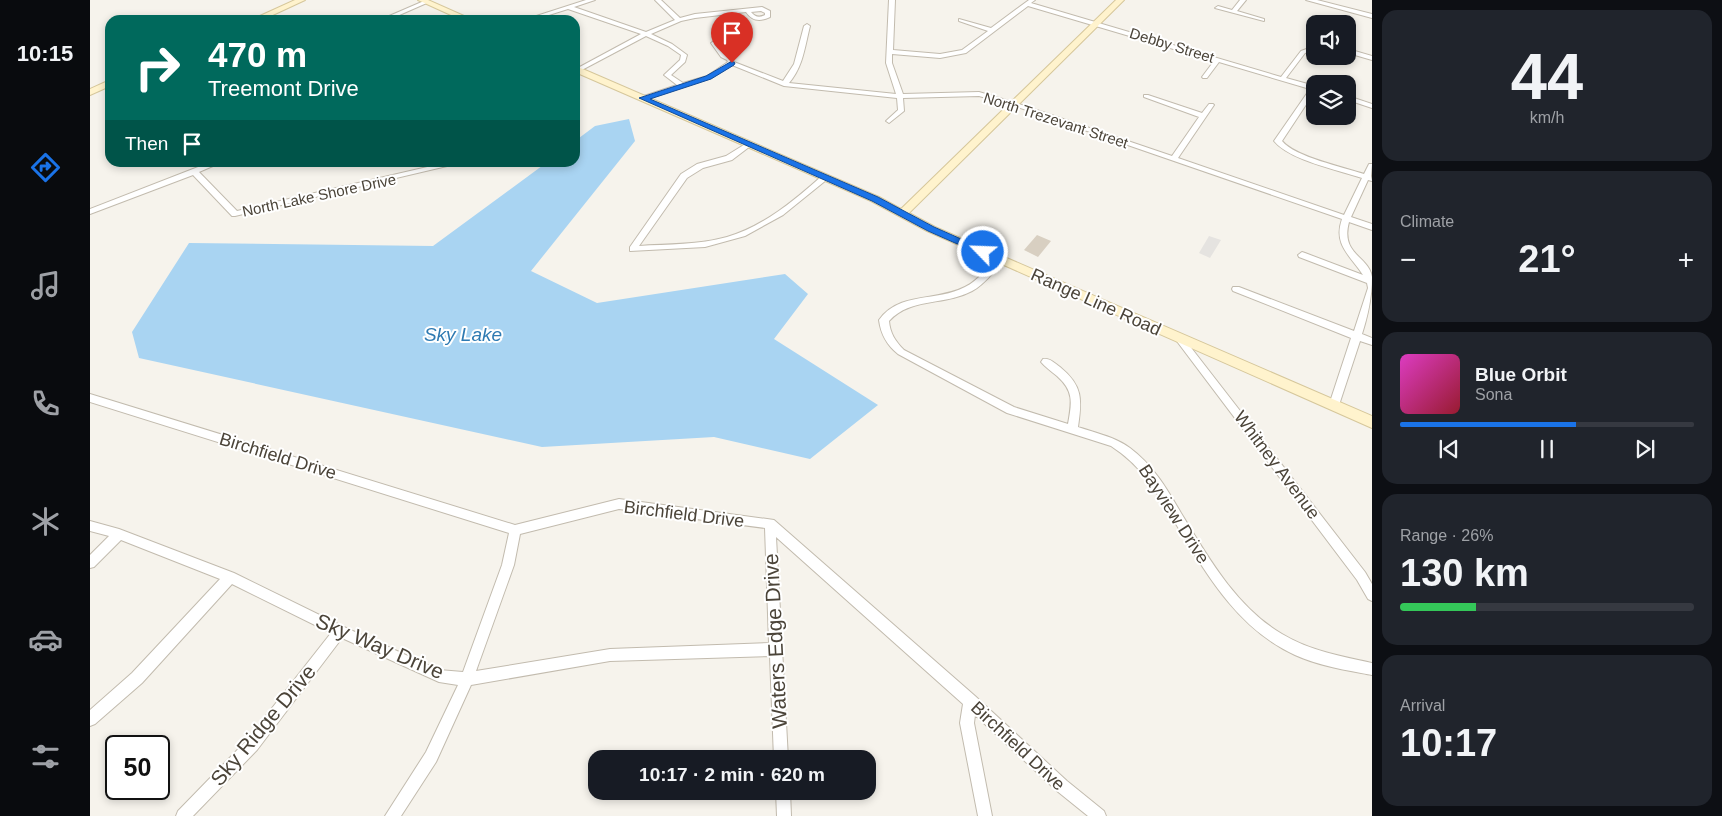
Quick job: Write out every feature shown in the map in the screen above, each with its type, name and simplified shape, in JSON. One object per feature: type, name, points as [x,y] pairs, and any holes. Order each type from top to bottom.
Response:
[{"type":"main road","points":[[266,15],[301,0]]},
{"type":"main road","points":[[903,213],[1120,0]]},
{"type":"main road","points":[[424,1],[457,15]]},
{"type":"main road","name":"Range Line Road","points":[[580,71],[826,177],[903,213],[931,229],[1000,260],[1372,422]]},
{"type":"main road","points":[[90,92],[105,85]]},
{"type":"street","points":[[543,15],[592,0]]},
{"type":"street","points":[[658,0],[680,20]]},
{"type":"street","points":[[889,121],[901,111],[900,96],[888,63],[892,0]]},
{"type":"street","points":[[1233,12],[1242,0]]},
{"type":"street","points":[[1309,0],[1372,16]]},
{"type":"street","points":[[394,15],[424,1]]},
{"type":"street","points":[[889,52],[940,56],[964,52],[1030,2]]},
{"type":"street","name":"Debby Street","points":[[1030,2],[1306,85]]},
{"type":"street","points":[[568,7],[624,28],[648,33],[675,47],[684,55],[683,61],[668,75],[682,86]]},
{"type":"street","points":[[1218,8],[1262,20]]},
{"type":"street","points":[[580,67],[648,33],[680,20],[695,16],[748,11]]},
{"type":"street","points":[[961,20],[991,30]]},
{"type":"street","points":[[784,84],[793,76],[797,68],[807,26]]},
{"type":"street","points":[[643,98],[709,78],[732,63],[730,59],[723,56],[714,44]]},
{"type":"street","points":[[1283,78],[1306,51]]},
{"type":"street","points":[[1356,53],[1372,58]]},
{"type":"street","points":[[1205,76],[1218,59]]},
{"type":"street","name":"North Trezevant Street","points":[[732,63],[784,84],[802,87],[900,96],[979,94],[1014,104],[1372,227]]},
{"type":"street","points":[[1146,96],[1204,116]]},
{"type":"street","points":[[1306,100],[1278,140],[1283,147],[1295,154],[1370,178]]},
{"type":"street","points":[[1356,101],[1372,106]]},
{"type":"street","points":[[1173,159],[1211,105]]},
{"type":"street","points":[[749,144],[730,158],[700,166],[684,176],[633,249],[708,244],[730,239],[748,232],[775,216],[804,196],[826,177]]},
{"type":"street","points":[[1334,405],[1372,286],[1367,272],[1344,242],[1343,232],[1347,218],[1370,178],[1372,166]]},
{"type":"street","points":[[90,212],[206,167]]},
{"type":"street","points":[[415,167],[416,174]]},
{"type":"street","name":"North Lake Shore Drive","points":[[194,172],[235,214],[442,167]]},
{"type":"street","points":[[1302,255],[1372,286]]},
{"type":"street","name":"Bayview Drive","points":[[1000,260],[970,289],[958,294],[898,306],[884,320],[885,332],[890,342],[901,352],[1011,410],[1114,443],[1139,460],[1151,473],[1216,580],[1235,603],[1265,631],[1299,650],[1336,662],[1372,669]]},
{"type":"street","points":[[1236,289],[1372,342]]},
{"type":"street","name":"Whitney Avenue","points":[[1179,338],[1367,576],[1372,595]]},
{"type":"street","points":[[1046,362],[1071,382],[1076,392],[1077,398],[1072,430]]},
{"type":"street","name":"Birchfield Drive","points":[[90,398],[515,530],[619,504],[770,524],[970,701],[1062,786],[1099,816]]},
{"type":"street","name":"Waters Edge Drive","points":[[770,524],[781,750]]},
{"type":"street","name":"Sky Way Drive","points":[[90,526],[119,534],[230,577],[340,631],[439,676],[467,679],[610,655],[775,649]]},
{"type":"street","points":[[392,816],[431,757],[467,679],[508,565],[515,530]]},
{"type":"street","points":[[90,563],[119,534]]},
{"type":"street","points":[[90,719],[137,678],[230,577]]},
{"type":"street","name":"Sky Ridge Drive","points":[[183,816],[252,745],[340,631]]},
{"type":"street","points":[[970,701],[967,724],[985,816]]},
{"type":"street","points":[[783,800],[784,816]]},
{"type":"shaded area","points":[[1209,236],[1221,240],[1210,258],[1199,253]]},
{"type":"water","name":"Sky Lake","points":[[629,119],[635,141],[531,271],[597,303],[785,274],[808,294],[774,339],[878,405],[810,459],[714,437],[542,447],[139,358],[132,332],[189,243],[433,246],[541,167],[580,167],[580,137],[595,126]]},
{"type":"building","points":[[1037,235],[1051,241],[1038,257],[1024,250]]},
{"type":"route","points":[[732,63],[709,78],[643,98],[875,199],[931,229],[983,252]]}]
